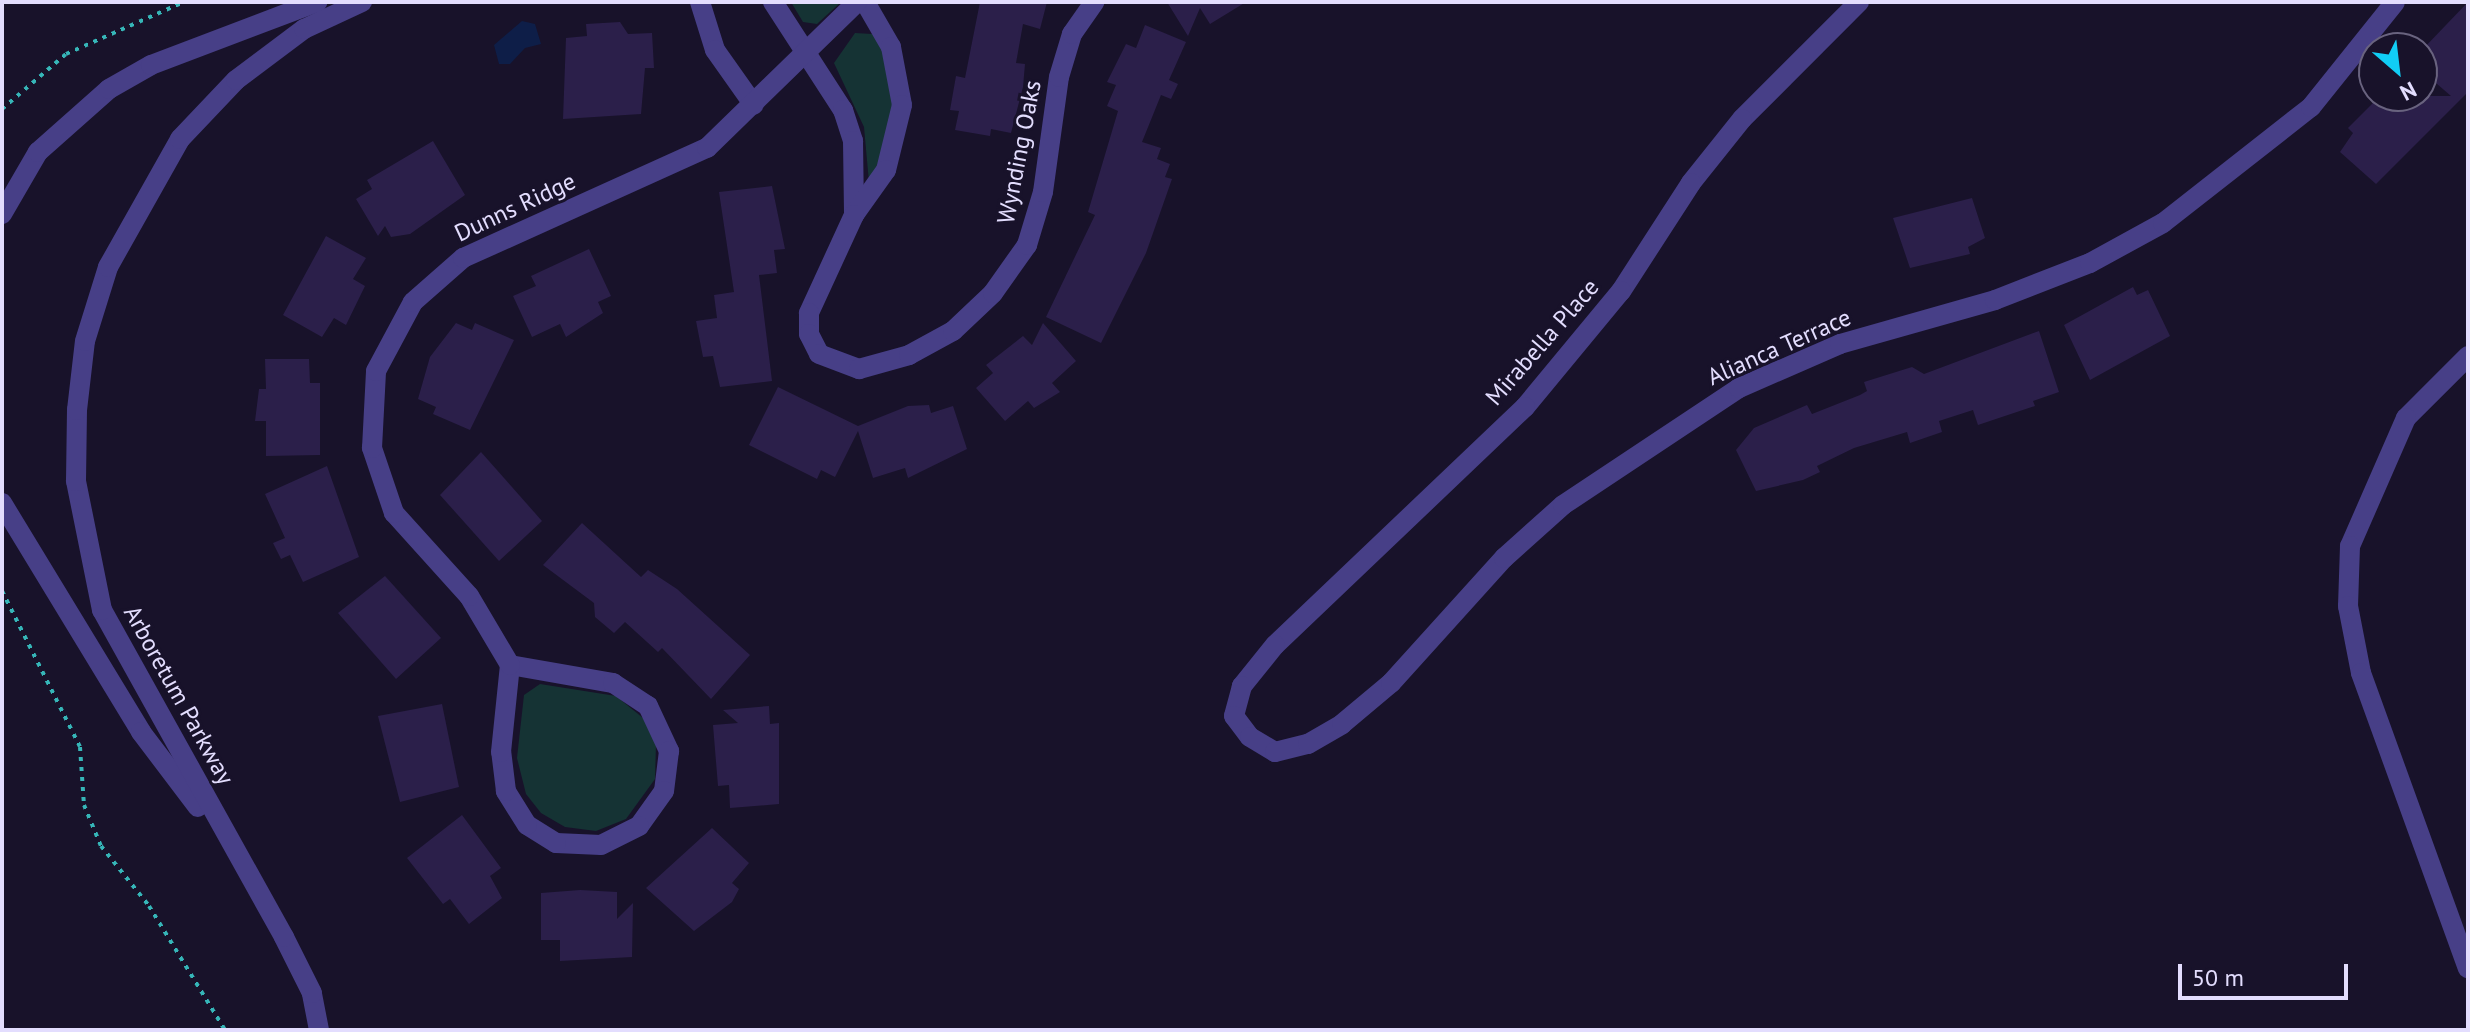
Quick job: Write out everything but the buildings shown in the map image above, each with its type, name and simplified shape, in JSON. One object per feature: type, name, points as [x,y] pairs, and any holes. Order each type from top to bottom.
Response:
[{"type":"street","points":[[2,214],[38,152],[109,89],[151,65],[317,2]]},
{"type":"street","name":"Arboretum Parkway","points":[[319,1030],[312,993],[284,937],[102,610],[76,481],[77,410],[85,341],[108,267],[180,139],[236,80],[281,46],[362,2]]},
{"type":"street","points":[[700,2],[715,50],[754,105]]},
{"type":"street","name":"Wynding Oaks","points":[[773,2],[832,91],[853,141],[854,215]]},
{"type":"street","name":"Dunns Ridge","points":[[510,665],[469,596],[394,513],[372,448],[376,371],[413,302],[463,258],[707,148],[857,2]]},
{"type":"street","name":"Wynding Oaks","points":[[865,2],[891,47],[902,105],[886,170],[854,215],[809,313],[809,334],[819,354],[859,369],[909,355],[953,331],[1015,263],[1043,192],[1059,77],[1072,34],[1094,2]]},
{"type":"street","name":"Mirabella Place","points":[[1250,737],[1234,716],[1242,686],[1275,645],[1525,407],[1603,315],[1742,119],[1859,2]]},
{"type":"street","name":"Alianca Terrace","points":[[1250,737],[1275,752],[1308,744],[1342,724],[1391,683],[1504,558],[1563,505],[1620,461],[1739,388],[1840,344],[2022,290],[2090,263],[2163,223],[2311,107],[2395,2]]},
{"type":"street","points":[[2468,356],[2406,418],[2350,546],[2348,606],[2361,673],[2468,968]]},
{"type":"street","name":"Arboretum Parkway","points":[[2,503],[141,732],[284,937]]},
{"type":"street","points":[[510,665],[613,683],[648,706],[669,751],[664,791],[639,826],[601,845],[556,843],[527,825],[506,791],[501,752],[510,665]]},
{"type":"path","points":[[2,109],[66,54],[184,2]]},
{"type":"path","points":[[2,591],[80,747],[84,805],[101,846],[149,906],[225,1030]]},
{"type":"green space","points":[[791,2],[841,2],[817,24],[803,22]]},
{"type":"green space","points":[[855,33],[872,34],[881,44],[893,104],[886,147],[869,182],[864,127],[834,63]]},
{"type":"green space","points":[[540,684],[616,696],[643,718],[656,744],[655,779],[626,819],[596,831],[565,827],[541,813],[526,794],[517,758],[524,695]]},
{"type":"water","points":[[522,21],[535,24],[541,44],[525,48],[510,64],[499,64],[494,45]]}]
